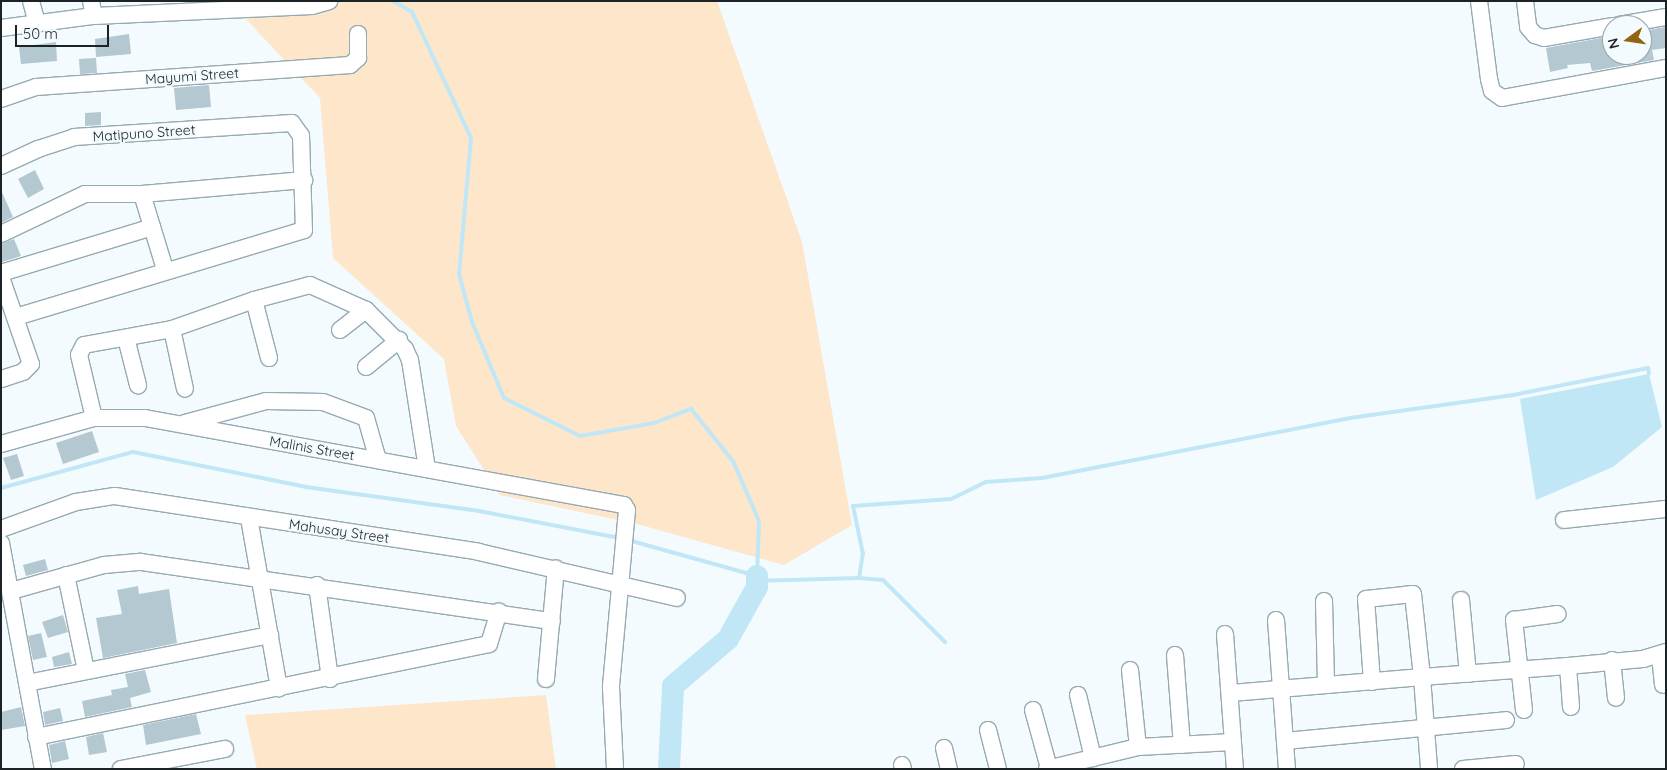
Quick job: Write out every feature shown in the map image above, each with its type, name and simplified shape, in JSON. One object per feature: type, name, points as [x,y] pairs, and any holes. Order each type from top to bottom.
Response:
[{"type":"street","points":[[31,1],[37,24]]},
{"type":"street","points":[[1,28],[37,24],[93,9],[312,6],[329,1]]},
{"type":"street","points":[[1478,1],[1492,91],[1502,98],[1666,68]]},
{"type":"street","points":[[1525,1],[1528,26],[1536,35],[1544,38],[1602,28]]},
{"type":"street","points":[[1652,19],[1666,17]]},
{"type":"street","name":"Mayumi Street","points":[[1,99],[36,87],[350,65],[358,58],[358,34]]},
{"type":"street","name":"Matipuno Street","points":[[2,164],[74,137],[292,123],[301,136],[304,180]]},
{"type":"street","points":[[1,234],[85,194],[142,194],[304,180],[304,230],[165,269],[16,317]]},
{"type":"street","points":[[142,194],[165,269]]},
{"type":"street","points":[[1,273],[152,227]]},
{"type":"street","points":[[1,277],[31,364],[23,372],[1,379]]},
{"type":"street","points":[[94,418],[80,350],[84,345],[172,329],[254,300],[310,285],[366,310],[399,340],[410,360],[427,469]]},
{"type":"street","points":[[254,300],[269,358]]},
{"type":"street","points":[[340,330],[366,310]]},
{"type":"street","points":[[172,329],[185,389]]},
{"type":"street","points":[[126,338],[138,384]]},
{"type":"street","points":[[366,367],[399,340]]},
{"type":"street","points":[[180,424],[266,401],[323,402],[366,418],[378,460]]},
{"type":"street","name":"Malinis Street","points":[[1,444],[94,418],[145,418],[624,505],[627,510],[618,584]]},
{"type":"street","name":"Mahusay Street","points":[[1,529],[76,502],[115,496],[479,552],[556,568],[677,598]]},
{"type":"street","points":[[1564,520],[1666,509]]},
{"type":"street","points":[[249,518],[279,688]]},
{"type":"street","points":[[1,543],[42,769]]},
{"type":"street","points":[[11,592],[104,565],[141,562],[317,585],[552,621]]},
{"type":"street","points":[[546,679],[556,568]]},
{"type":"street","points":[[66,576],[86,671]]},
{"type":"street","points":[[615,769],[611,687],[618,584]]},
{"type":"street","points":[[317,585],[330,679]]},
{"type":"street","points":[[1372,682],[1366,599],[1413,594],[1428,726],[1429,769]]},
{"type":"street","points":[[1461,600],[1468,674]]},
{"type":"street","points":[[1324,601],[1326,685]]},
{"type":"street","points":[[36,737],[330,679],[489,644],[499,612]]},
{"type":"street","points":[[1524,710],[1514,620],[1558,614]]},
{"type":"street","points":[[1276,620],[1287,769]]},
{"type":"street","points":[[1225,634],[1235,769]]},
{"type":"street","points":[[27,683],[270,635]]},
{"type":"street","points":[[1230,693],[1568,666],[1663,654],[1663,685]]},
{"type":"street","points":[[1175,655],[1182,745]]},
{"type":"street","points":[[1612,660],[1616,698]]},
{"type":"street","points":[[1568,666],[1571,707]]},
{"type":"street","points":[[1130,670],[1138,747]]},
{"type":"street","points":[[1078,695],[1092,758]]},
{"type":"street","points":[[1033,710],[1048,768],[1138,747],[1233,742]]},
{"type":"street","points":[[1286,741],[1506,720]]},
{"type":"street","points":[[988,730],[998,769]]},
{"type":"street","points":[[944,748],[949,769]]},
{"type":"street","points":[[120,769],[225,749]]},
{"type":"street","points":[[1463,769],[1516,764]]},
{"type":"shaded area","points":[[229,1],[717,1],[802,242],[852,525],[784,565],[637,524],[500,495],[456,426],[444,359],[333,258],[320,98]]},
{"type":"shaded area","points":[[546,695],[556,769],[257,769],[245,715]]},
{"type":"water","points":[[1649,374],[1662,427],[1613,467],[1536,500],[1520,399]]},
{"type":"building","points":[[1666,27],[1666,48],[1652,50],[1652,29]]},
{"type":"building","points":[[129,34],[131,54],[96,57],[95,39]]},
{"type":"building","points":[[1602,38],[1602,65],[1626,65],[1592,71],[1590,63],[1567,65],[1568,68],[1550,72],[1546,48]]},
{"type":"building","points":[[56,42],[57,61],[21,64],[19,47]]},
{"type":"building","points":[[96,58],[97,73],[80,74],[79,59]]},
{"type":"building","points":[[209,85],[211,107],[176,110],[174,88]]},
{"type":"building","points":[[101,112],[101,125],[85,126],[85,113]]},
{"type":"building","points":[[35,170],[44,189],[28,198],[18,179]]},
{"type":"building","points":[[1,190],[13,217],[1,223]]},
{"type":"building","points":[[14,239],[21,256],[2,262],[1,244]]},
{"type":"building","points":[[92,431],[99,452],[63,464],[56,443]]},
{"type":"building","points":[[17,454],[24,476],[11,480],[3,458]]},
{"type":"building","points":[[45,559],[48,570],[26,576],[23,565]]},
{"type":"building","points":[[138,586],[139,594],[169,589],[177,643],[103,658],[96,618],[122,614],[117,590]]},
{"type":"building","points":[[63,615],[68,632],[48,638],[42,622]]},
{"type":"building","points":[[41,633],[47,657],[33,660],[28,636]]},
{"type":"building","points":[[69,652],[72,664],[54,667],[52,657]]},
{"type":"building","points":[[145,670],[151,692],[130,698],[132,707],[85,717],[82,701],[112,695],[111,690],[128,687],[125,674]]},
{"type":"building","points":[[21,707],[25,726],[1,730],[1,712]]},
{"type":"building","points":[[60,708],[63,721],[45,725],[43,712]]},
{"type":"building","points":[[196,714],[201,734],[146,745],[143,725]]},
{"type":"building","points":[[103,733],[107,752],[89,755],[86,737]]},
{"type":"building","points":[[65,741],[69,759],[52,763],[49,745]]},
{"type":"waterway","points":[[393,1],[412,12],[471,138],[459,274],[472,322],[504,398],[580,436],[654,423],[691,409],[733,461],[759,521],[757,576],[628,540]]},
{"type":"waterway","points":[[757,581],[859,578],[863,554],[853,506],[951,499],[986,482],[1042,478],[1350,418],[1513,395],[1648,368],[1649,374]]},
{"type":"waterway","points":[[1,488],[133,452],[306,487],[479,511],[619,538]]},
{"type":"waterway","points":[[669,769],[673,686],[728,639],[757,587],[757,576]]},
{"type":"waterway","points":[[859,578],[883,580],[945,642]]}]
